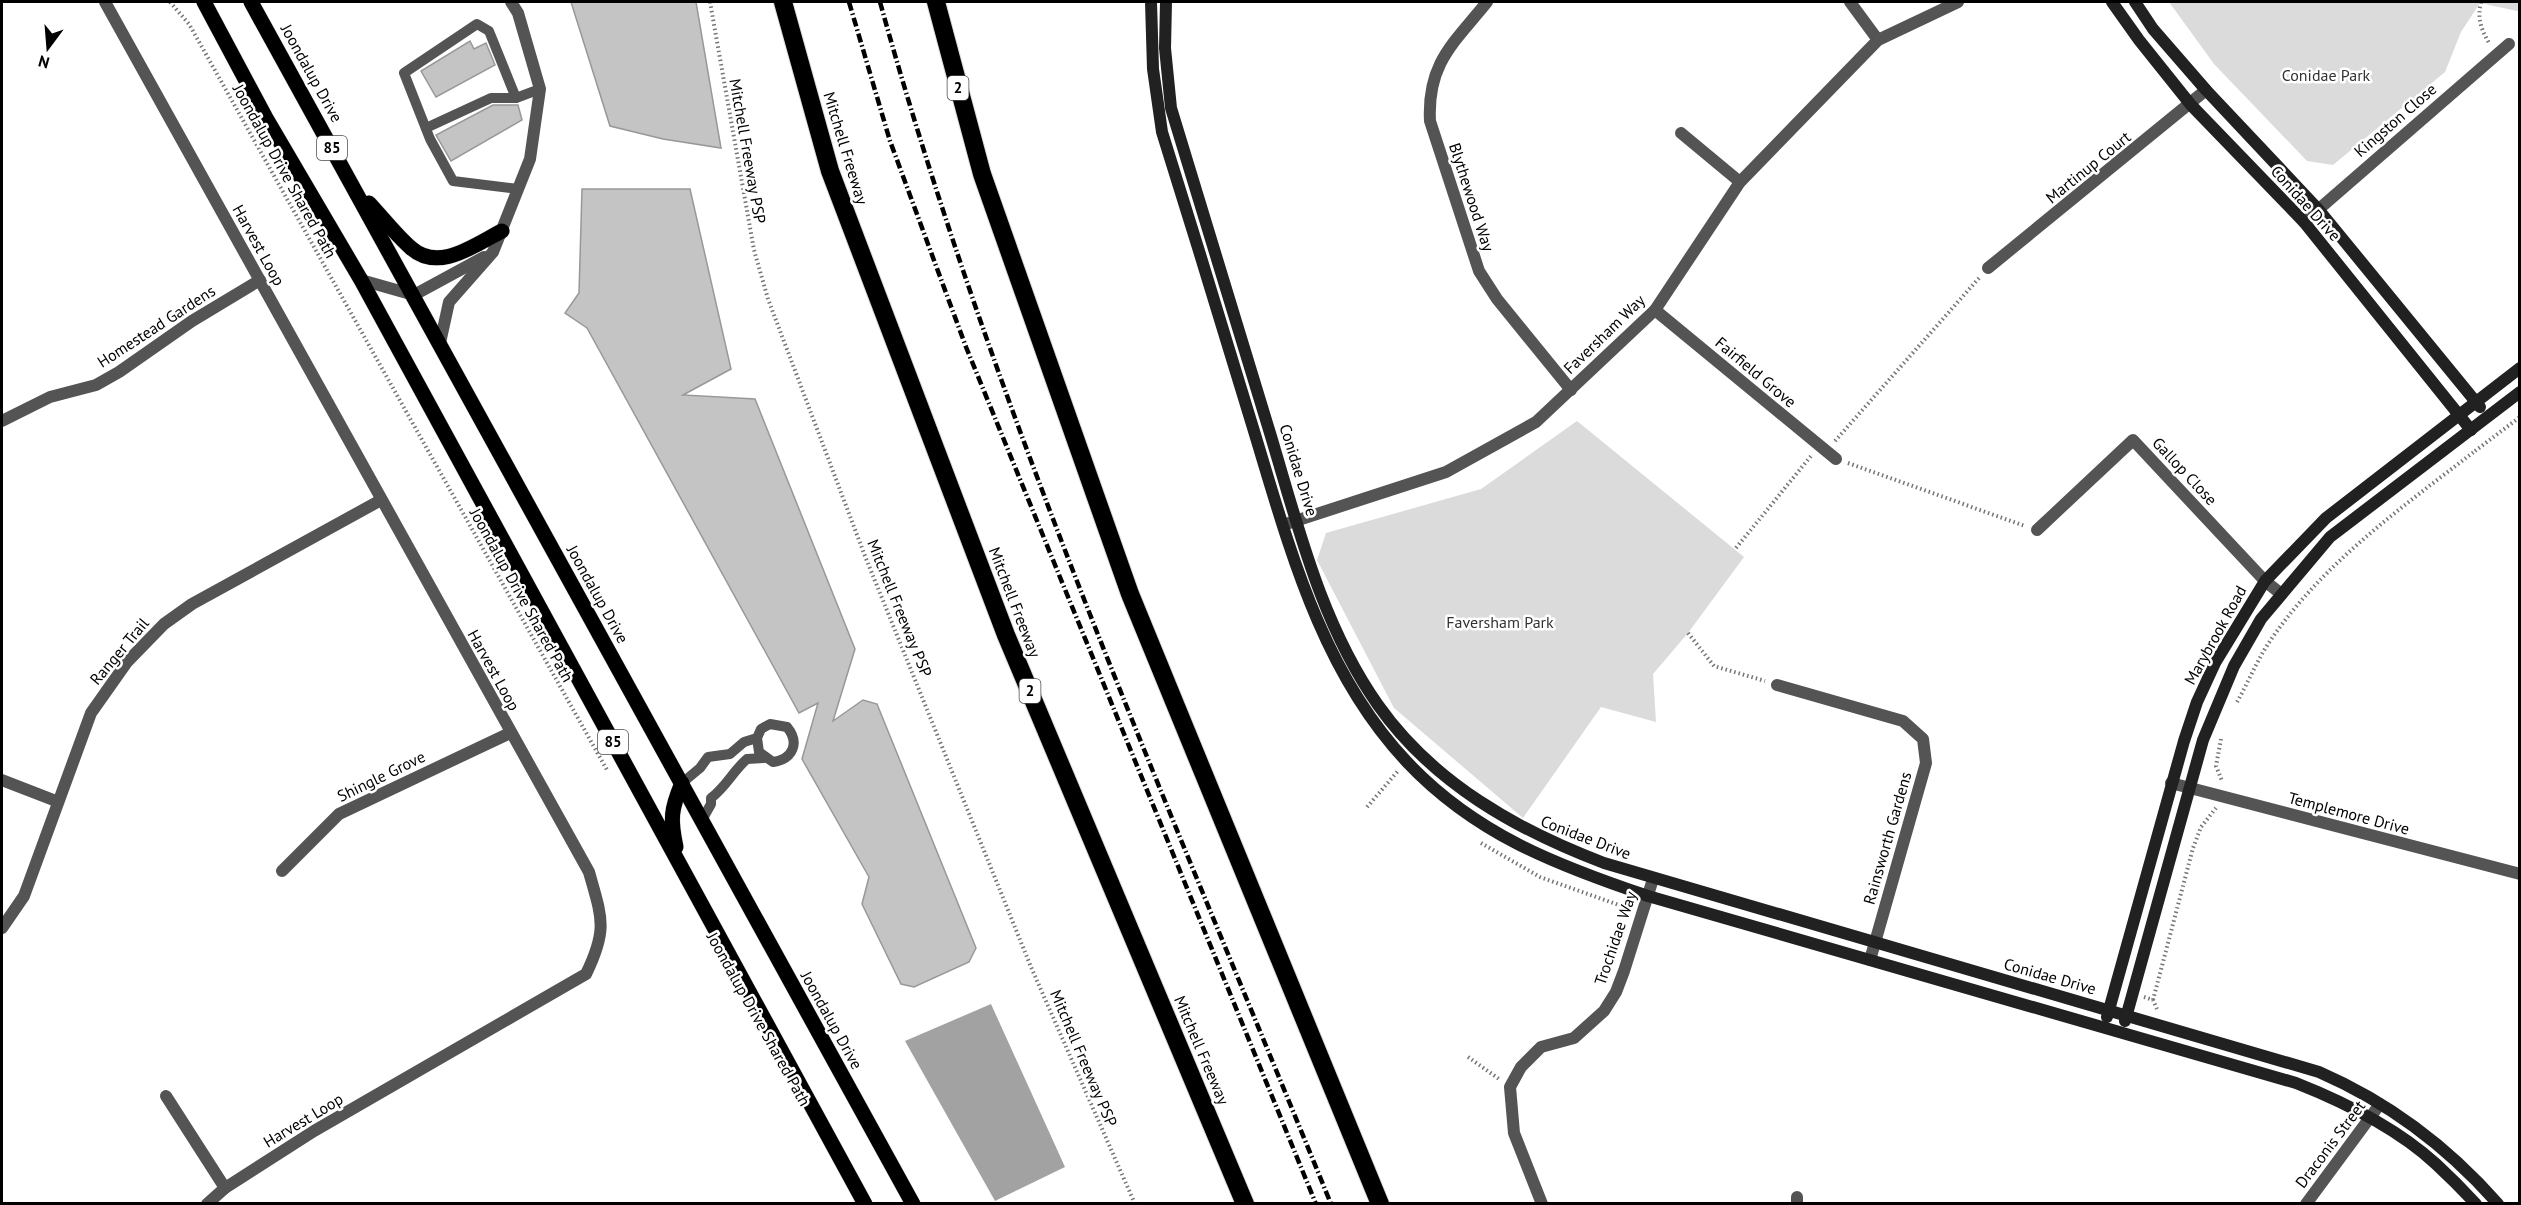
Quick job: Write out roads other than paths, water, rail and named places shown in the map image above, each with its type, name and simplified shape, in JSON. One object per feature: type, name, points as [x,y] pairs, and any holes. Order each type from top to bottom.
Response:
[{"type":"highway","name":"Mitchell Freeway","points":[[783,2],[830,171],[1006,635],[1245,1203]]},
{"type":"highway","name":"2","points":[[936,2],[982,174],[1130,594],[1380,1203]]},
{"type":"main road","name":"85","points":[[204,2],[267,118],[360,280],[865,1203]]},
{"type":"main road","name":"Joondalup Drive","points":[[251,2],[913,1203]]},
{"type":"main road","points":[[356,191],[412,250],[424,255],[452,256],[502,231]]},
{"type":"main road","points":[[680,865],[671,816],[672,806],[682,783]]},
{"type":"street","name":"Harvest Loop","points":[[105,2],[510,733],[590,872],[601,914],[600,945],[586,974],[314,1131],[225,1188],[207,1203]]},
{"type":"street","points":[[440,343],[449,302],[493,252],[530,159],[540,89],[518,13],[511,2]]},
{"type":"street","name":"Conidae Drive","points":[[1151,2],[1153,69],[1162,132],[1283,525],[1331,653],[1376,724],[1407,762],[1447,798],[1500,836],[1563,867],[1648,896],[2296,1083],[2370,1119],[2435,1163],[2476,1203]]},
{"type":"street","name":"Conidae Drive","points":[[1166,2],[1164,48],[1172,108],[1297,521],[1332,624],[1341,642],[1379,706],[1412,744],[1471,797],[1526,831],[1604,864],[2319,1072],[2380,1104],[2429,1136],[2475,1177],[2498,1203]]},
{"type":"street","name":"Blythewood Way","points":[[1487,2],[1440,60],[1428,97],[1430,121],[1479,271],[1497,299],[1571,390]]},
{"type":"street","points":[[1850,2],[1878,40]]},
{"type":"street","name":"Faversham Way","points":[[1283,525],[1446,472],[1536,422],[1655,310],[1740,182],[1878,40],[1958,2]]},
{"type":"street","name":"Conidae Drive","points":[[2112,2],[2191,105],[2304,222],[2471,429]]},
{"type":"street","name":"Conidae Drive","points":[[2136,2],[2153,29],[2206,90],[2318,209],[2487,417]]},
{"type":"street","name":"Kingston Close","points":[[2304,222],[2509,44]]},
{"type":"street","name":"Martinup Court","points":[[1988,268],[2191,105],[2206,90]]},
{"type":"street","points":[[1681,134],[1740,182]]},
{"type":"street","points":[[360,280],[414,295],[493,252]]},
{"type":"street","name":"Homestead Gardens","points":[[2,421],[50,397],[96,385],[119,372],[192,321],[260,280]]},
{"type":"street","name":"Fairfield Grove","points":[[1655,310],[1836,459]]},
{"type":"street","name":"Marybrook Road","points":[[2106,1027],[2108,1010],[2171,783],[2197,702],[2235,627],[2265,581],[2326,518],[2520,368]]},
{"type":"street","name":"Marybrook Road","points":[[2122,1031],[2203,740],[2222,691],[2246,642],[2280,593],[2330,537],[2520,392]]},
{"type":"street","name":"Gallop Close","points":[[2037,530],[2133,440],[2265,581],[2280,593]]},
{"type":"street","name":"Ranger Trail","points":[[2,928],[24,896],[56,801],[91,713],[127,662],[164,624],[192,604],[381,500]]},
{"type":"street","name":"Rainsworth Gardens","points":[[1777,684],[1903,721],[1923,739],[1926,763],[1870,960]]},
{"type":"street","name":"Shingle Grove","points":[[282,871],[339,814],[510,733]]},
{"type":"street","points":[[2,780],[56,801]]},
{"type":"street","name":"Templemore Drive","points":[[2171,783],[2520,874]]},
{"type":"street","name":"Trochidae Way","points":[[1542,1203],[1514,1133],[1510,1087],[1521,1067],[1541,1047],[1574,1038],[1604,1011],[1616,992],[1653,879]]},
{"type":"street","points":[[166,1096],[225,1188]]},
{"type":"street","name":"Draconis Street","points":[[2306,1203],[2380,1104]]},
{"type":"lane","points":[[516,98],[489,31],[477,24],[404,73],[426,128],[453,181],[518,189]]},
{"type":"lane","points":[[426,128],[491,98],[516,98],[540,89]]},
{"type":"lane","points":[[770,724],[787,727],[793,735],[795,745],[791,755],[783,761],[773,762],[764,758],[759,752],[757,738],[761,729],[770,724]]},
{"type":"lane","points":[[682,783],[700,768],[708,757],[730,754],[744,742],[757,738]]},
{"type":"lane","points":[[702,820],[711,804],[711,798],[722,790],[735,770],[747,759],[764,758]]},
{"type":"railway","points":[[849,2],[890,141],[966,347],[1316,1204]]},
{"type":"railway","points":[[880,2],[926,156],[976,308],[1030,459],[1148,758],[1331,1204]]},
{"type":"park label","name":"Conidae Park","points":[[2326,75]]},
{"type":"park label","name":"Faversham Park","points":[[1500,622]]}]
